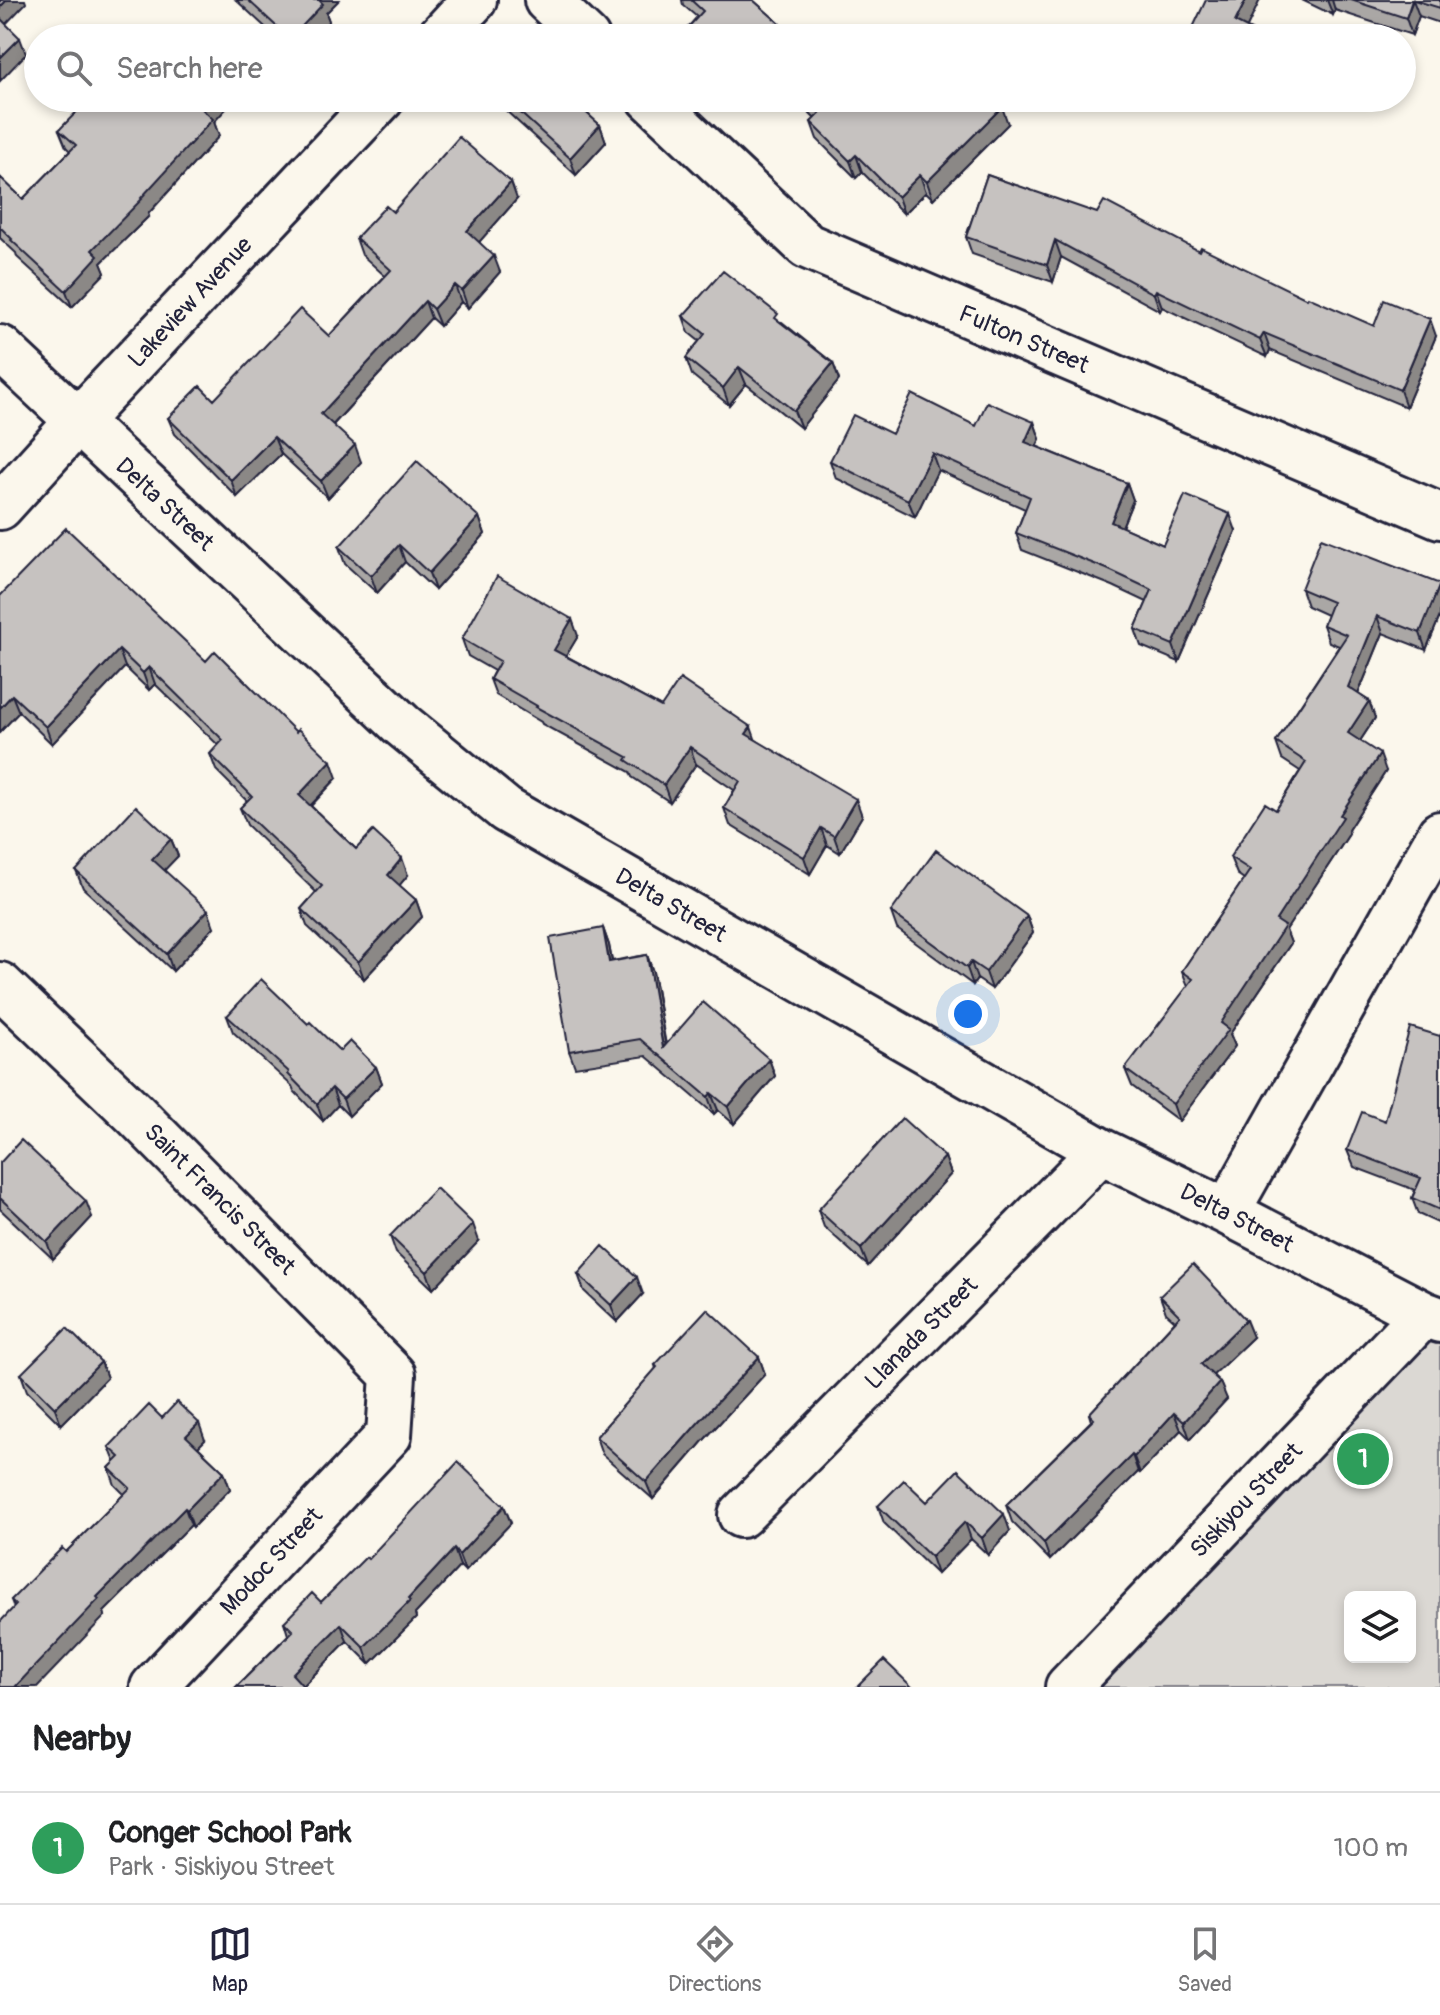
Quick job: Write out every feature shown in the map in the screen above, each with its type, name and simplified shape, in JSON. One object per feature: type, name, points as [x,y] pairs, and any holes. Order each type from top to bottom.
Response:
[{"type":"street","points":[[452,24],[474,0]]},
{"type":"street","points":[[547,0],[572,24]]},
{"type":"street","name":"Lakeview Avenue","points":[[0,507],[369,112]]},
{"type":"street","name":"Fulton Street","points":[[665,112],[807,246],[1440,516]]},
{"type":"street","name":"Delta Street","points":[[0,348],[402,725],[506,810],[1101,1151],[1432,1317]]},
{"type":"street","points":[[1227,1212],[1440,834]]},
{"type":"street","name":"Saint Francis Street","points":[[0,985],[135,1114],[393,1375],[389,1435]]},
{"type":"street","name":"Llanada Street","points":[[741,1515],[1101,1151]]},
{"type":"street","name":"Siskiyou Street","points":[[1068,1687],[1432,1317]]},
{"type":"street","name":"Modoc Street","points":[[153,1687],[389,1435]]},
{"type":"shaded area","points":[[1440,1320],[1440,1687],[1070,1687]]},
{"type":"building","points":[[248,0],[319,0],[323,4],[304,24],[274,24]]},
{"type":"building","points":[[691,0],[753,0],[780,24],[691,24],[703,11]]},
{"type":"building","points":[[1206,0],[1246,0],[1235,22],[1239,24],[1195,24]]},
{"type":"building","points":[[1351,0],[1412,0],[1406,18]]},
{"type":"building","points":[[1414,0],[1440,0],[1440,8]]},
{"type":"building","points":[[0,18],[20,38],[0,58]]},
{"type":"building","points":[[76,112],[205,112],[213,119],[92,250],[98,256],[66,291],[0,227],[0,177],[23,199],[76,145],[59,130]]},
{"type":"building","points":[[519,112],[586,112],[600,125],[570,158]]},
{"type":"building","points":[[997,112],[927,182],[920,175],[898,197],[856,155],[850,161],[811,122],[820,113]]},
{"type":"building","points":[[459,137],[511,182],[467,231],[494,256],[462,291],[455,285],[433,309],[425,301],[321,414],[355,445],[321,481],[274,437],[231,480],[168,418],[200,386],[214,400],[300,309],[329,336],[391,270],[356,238],[386,206],[393,212]]},
{"type":"building","points":[[987,175],[1097,213],[1104,201],[1199,251],[1201,247],[1307,299],[1374,326],[1384,300],[1430,319],[1400,390],[1264,333],[1260,340],[1156,290],[1154,294],[1055,240],[1047,265],[966,237]]},
{"type":"building","points":[[723,271],[778,314],[775,318],[833,363],[794,411],[739,367],[723,388],[686,358],[705,334],[683,316]]},
{"type":"building","points":[[912,394],[976,426],[987,402],[1034,422],[1025,442],[1127,483],[1111,522],[1163,545],[1185,495],[1230,514],[1173,645],[1135,629],[1152,590],[1016,533],[1030,497],[932,453],[908,500],[830,461],[853,415],[892,434]]},
{"type":"building","points":[[417,461],[479,517],[429,573],[399,545],[371,576],[339,547]]},
{"type":"building","points":[[66,528],[206,661],[215,651],[296,732],[298,729],[331,761],[299,795],[356,849],[373,831],[402,858],[388,875],[416,900],[358,962],[301,909],[322,886],[240,808],[252,796],[210,754],[223,740],[149,667],[143,673],[119,650],[46,727],[12,695],[0,708],[0,596]]},
{"type":"building","points":[[1321,538],[1440,584],[1420,633],[1377,616],[1348,687],[1369,701],[1348,733],[1380,754],[1276,920],[1285,926],[1221,1023],[1229,1029],[1173,1104],[1125,1069],[1193,979],[1182,971],[1250,870],[1230,857],[1265,803],[1276,810],[1306,762],[1276,742],[1347,635],[1323,625],[1332,602],[1301,589]]},
{"type":"building","points":[[497,576],[572,619],[554,650],[661,707],[680,679],[751,727],[746,734],[856,799],[834,836],[821,828],[804,857],[724,808],[740,781],[690,747],[664,785],[626,760],[628,757],[490,679],[500,661],[462,639]]},
{"type":"building","points":[[136,806],[171,839],[152,859],[208,910],[167,954],[76,871]]},
{"type":"building","points":[[936,850],[1027,916],[986,972],[971,962],[967,968],[891,912]]},
{"type":"building","points":[[603,928],[609,962],[647,955],[663,1048],[703,1002],[769,1059],[728,1107],[711,1093],[708,1097],[640,1039],[569,1051],[550,938]]},
{"type":"building","points":[[261,979],[340,1051],[350,1041],[376,1067],[343,1099],[332,1088],[317,1104],[289,1072],[227,1016]]},
{"type":"building","points":[[1410,1027],[1440,1036],[1440,1210],[1412,1198],[1421,1178],[1347,1150],[1362,1112],[1385,1121]]},
{"type":"building","points":[[902,1118],[945,1157],[861,1249],[818,1210]]},
{"type":"building","points":[[21,1140],[86,1201],[47,1242],[0,1198],[0,1163]]},
{"type":"building","points":[[436,1188],[473,1224],[427,1272],[390,1236]]},
{"type":"building","points":[[603,1246],[637,1277],[611,1305],[578,1274]]},
{"type":"building","points":[[1193,1264],[1246,1320],[1201,1364],[1220,1382],[1184,1422],[1174,1413],[1134,1457],[1132,1455],[1044,1543],[1006,1505],[1094,1419],[1089,1414],[1180,1316],[1160,1296]]},
{"type":"building","points":[[707,1309],[759,1357],[646,1482],[596,1437],[657,1367],[655,1365]]},
{"type":"building","points":[[67,1328],[101,1362],[55,1408],[21,1374]]},
{"type":"building","points":[[177,1402],[199,1423],[186,1436],[224,1472],[97,1597],[99,1599],[15,1687],[0,1687],[0,1622],[16,1605],[11,1600],[62,1548],[66,1552],[130,1488],[109,1468],[120,1457],[109,1447],[149,1405],[162,1418]]},
{"type":"building","points":[[458,1462],[504,1506],[459,1555],[454,1549],[408,1599],[410,1601],[364,1647],[341,1624],[292,1674],[304,1687],[236,1687],[293,1631],[284,1622],[312,1593],[321,1602],[366,1557],[368,1559]]},
{"type":"building","points":[[958,1470],[1004,1514],[982,1538],[965,1522],[931,1557],[878,1506],[904,1480],[927,1502]]},
{"type":"building","points":[[884,1660],[912,1687],[857,1687]]},
{"type":"place","name":"Conger School Park","points":[[1363,1459]]}]
